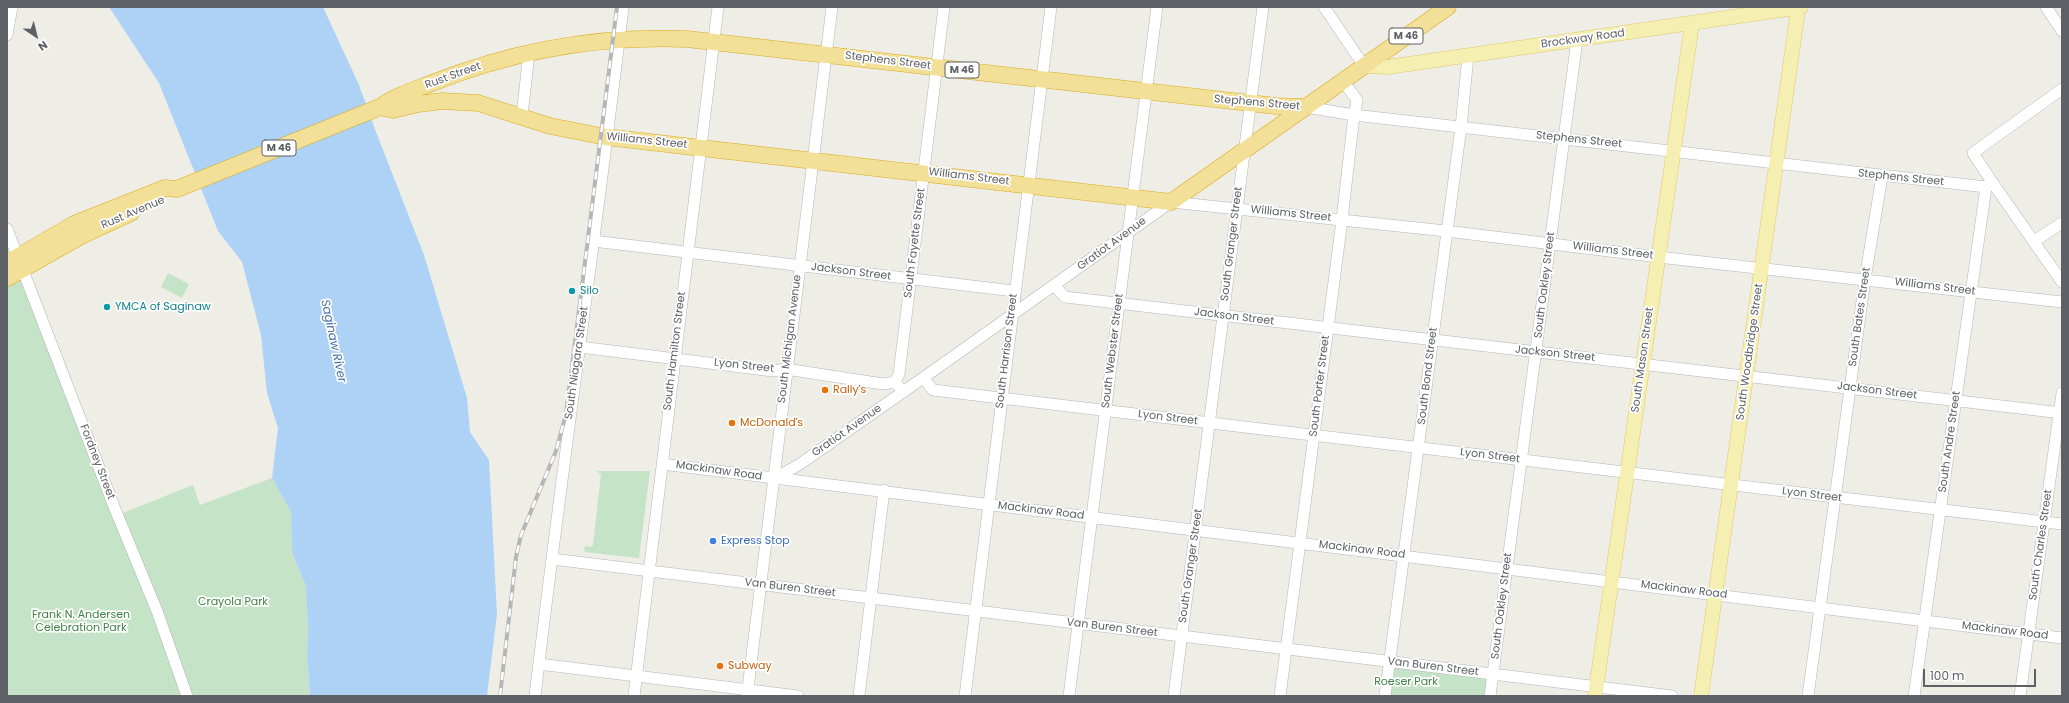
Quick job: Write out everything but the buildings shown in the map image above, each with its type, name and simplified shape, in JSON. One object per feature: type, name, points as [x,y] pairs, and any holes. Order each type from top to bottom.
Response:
[{"type":"highway","name":"Gratiot Avenue","points":[[1171,202],[1448,7]]},
{"type":"highway","name":"Stephens Street","points":[[529,53],[578,43],[618,38],[662,38],[826,54],[1250,103],[1306,107]]},
{"type":"highway","name":"Rust Street","points":[[380,107],[390,100],[451,76],[489,63],[529,53]]},
{"type":"highway","name":"Williams Street","points":[[380,107],[393,110],[418,104],[455,101],[478,103],[550,126],[606,136],[1132,196],[1171,202]]},
{"type":"highway","name":"Rust Avenue","points":[[7,278],[16,262],[63,230],[86,219],[165,188],[177,189],[380,107]]},
{"type":"main road","name":"Brockway Road","points":[[1364,66],[1388,67],[1692,24],[1746,11],[1799,7]]},
{"type":"main road","name":"South Woodbridge Street","points":[[1701,696],[1799,7]]},
{"type":"main road","name":"South Mason Street","points":[[1595,691],[1672,151],[1692,24]]},
{"type":"street","points":[[7,36],[12,7]]},
{"type":"street","name":"South Niagara Street","points":[[535,696],[564,452],[580,347],[623,7]]},
{"type":"street","name":"South Hamilton Street","points":[[634,696],[718,7]]},
{"type":"street","name":"South Michigan Avenue","points":[[747,693],[832,7]]},
{"type":"street","name":"South Fayette Street","points":[[895,382],[899,374],[944,7]]},
{"type":"street","name":"South Harrison Street","points":[[965,696],[1014,291],[1051,7]]},
{"type":"street","name":"South Webster Street","points":[[1069,696],[1145,91],[1157,7]]},
{"type":"street","name":"South Granger Street","points":[[1174,696],[1237,208],[1243,150],[1263,7]]},
{"type":"street","points":[[1324,7],[1364,66]]},
{"type":"street","points":[[2046,7],[2062,31]]},
{"type":"street","name":"South Oakley Street","points":[[1490,696],[1565,139],[1576,40]]},
{"type":"street","points":[[522,116],[529,53]]},
{"type":"street","name":"South Bond Street","points":[[1385,696],[1461,127],[1468,56]]},
{"type":"street","name":"South Porter Street","points":[[1280,696],[1357,100],[1343,81]]},
{"type":"street","points":[[2062,89],[1973,153],[1989,185],[2034,241],[2062,282]]},
{"type":"street","name":"Stephens Street","points":[[1306,107],[1354,115],[1882,176],[1989,185]]},
{"type":"street","name":"South Bates Street","points":[[1808,696],[1865,279],[1882,176]]},
{"type":"street","name":"South Andre Street","points":[[1914,696],[1956,401],[1989,185]]},
{"type":"street","name":"Williams Street","points":[[1171,202],[1446,231],[2062,302]]},
{"type":"street","name":"Gratiot Avenue","points":[[774,479],[800,464],[1171,202]]},
{"type":"street","points":[[2034,241],[2062,223]]},
{"type":"street","name":"Fordney Street","points":[[7,229],[16,262],[157,611],[187,696]]},
{"type":"street","name":"Jackson Street","points":[[593,241],[1014,291]]},
{"type":"street","name":"Jackson Street","points":[[1054,285],[1065,297],[2060,413]]},
{"type":"street","name":"Lyon Street","points":[[580,347],[773,371],[786,369],[883,384],[895,382]]},
{"type":"street","name":"Lyon Street","points":[[923,378],[933,390],[1940,511],[2062,524]]},
{"type":"street","points":[[895,382],[902,392]]},
{"type":"street","name":"South Charles Street","points":[[2020,696],[2062,393]]},
{"type":"street","name":"Mackinaw Road","points":[[662,464],[774,479],[884,490],[2062,638]]},
{"type":"street","points":[[859,696],[884,490]]},
{"type":"street","name":"Van Buren Street","points":[[552,559],[1494,675],[1595,691],[1672,696]]},
{"type":"street","points":[[539,664],[747,693],[798,696]]},
{"type":"green space","points":[[22,269],[118,515],[193,485],[200,505],[272,478],[291,512],[292,553],[306,586],[308,630],[307,657],[310,696],[7,696],[7,278]]},
{"type":"green space","points":[[168,273],[189,284],[182,298],[161,287]]},
{"type":"green space","points":[[596,471],[650,471],[639,558],[585,552],[584,548],[586,546],[591,547],[593,545],[601,474]]},
{"type":"green space","name":"Roeser Park","points":[[1393,667],[1488,679],[1486,696],[1389,696]]},
{"type":"water","name":"Saginaw River","points":[[109,7],[323,7],[359,85],[424,255],[467,398],[470,432],[489,460],[497,614],[487,696],[310,696],[307,657],[308,630],[306,586],[292,553],[291,512],[272,478],[278,428],[267,393],[261,335],[242,262],[218,231],[159,83]]},
{"type":"railway","points":[[500,696],[516,557],[521,535],[556,451],[566,414],[617,7]]},
{"type":"place","name":"Silo","points":[[572,291]]},
{"type":"place","name":"YMCA of Saginaw","points":[[107,307]]},
{"type":"place","name":"Rally's","points":[[825,390]]},
{"type":"place","name":"McDonald's","points":[[732,423]]},
{"type":"place","name":"Express Stop","points":[[713,541]]},
{"type":"place","name":"Subway","points":[[720,666]]},
{"type":"park label","name":"Crayola Park","points":[[233,602]]},
{"type":"park label","name":"Frank N. Andersen Celebration Park","points":[[81,621]]}]
